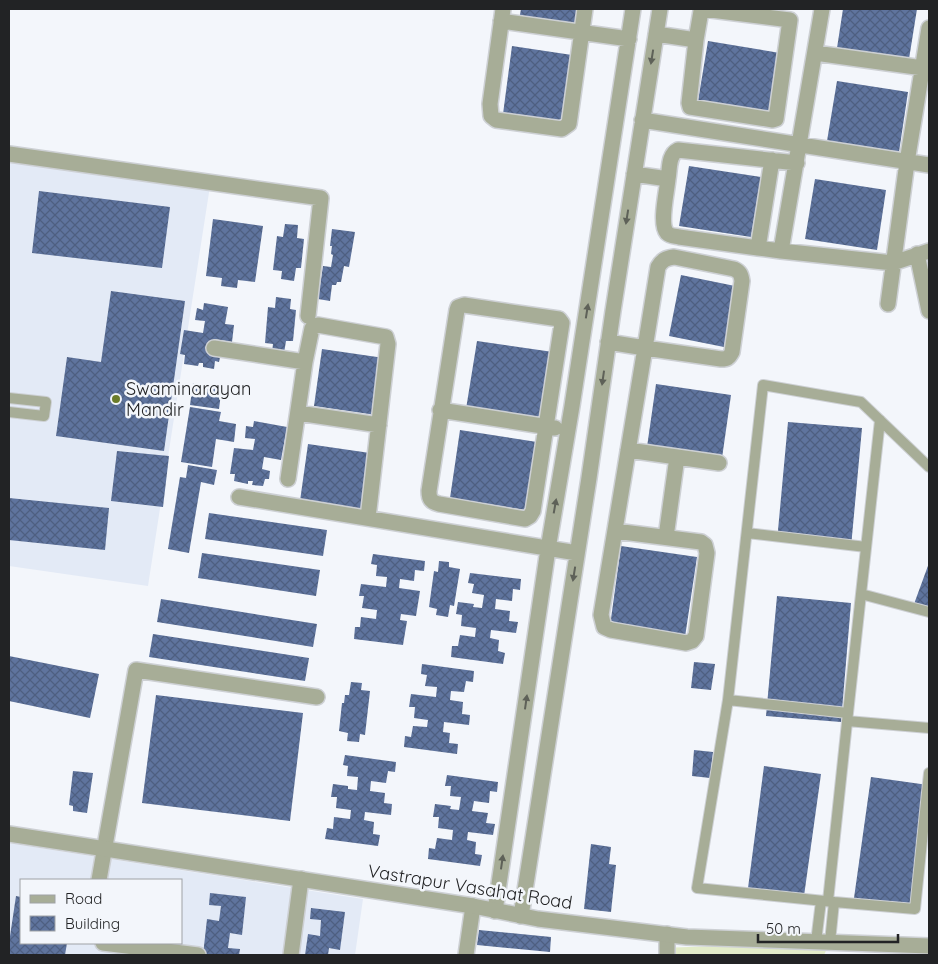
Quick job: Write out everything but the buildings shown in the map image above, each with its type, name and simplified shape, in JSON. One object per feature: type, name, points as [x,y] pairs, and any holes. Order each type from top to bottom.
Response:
[{"type":"street","points":[[585,9],[582,32],[570,118],[566,128],[496,120],[491,116],[490,110],[502,15],[582,32],[629,39]]},
{"type":"street","points":[[495,911],[548,549],[633,9]]},
{"type":"street","points":[[521,916],[660,9]]},
{"type":"street","points":[[703,9],[792,14],[774,120],[690,107],[696,40],[701,11],[703,9]]},
{"type":"street","points":[[781,251],[822,9]]},
{"type":"street","points":[[888,304],[907,162],[929,28]]},
{"type":"street","points":[[656,34],[696,40]]},
{"type":"street","points":[[815,53],[922,68]]},
{"type":"street","points":[[642,120],[929,165]]},
{"type":"street","points":[[797,163],[678,150],[671,156],[663,225],[666,232],[671,236],[758,248],[893,263],[923,253],[929,311]]},
{"type":"street","points":[[9,154],[321,198],[308,316]]},
{"type":"street","points":[[758,248],[772,160]]},
{"type":"street","points":[[634,174],[668,179]]},
{"type":"street","points":[[608,342],[645,348],[721,359],[726,359],[732,352],[742,280],[738,271],[674,258],[667,258],[658,267],[645,348],[601,615],[604,627],[686,643],[692,641],[696,636],[707,549],[705,545],[701,542],[615,531]]},
{"type":"street","points":[[464,305],[559,319],[562,323],[547,427],[533,511],[530,516],[525,519],[433,502],[429,497],[429,491],[440,410],[458,307],[464,305]]},
{"type":"street","points":[[288,478],[310,330],[314,325],[386,337],[388,344],[368,518]]},
{"type":"street","points":[[560,338],[582,342]]},
{"type":"street","points":[[214,348],[305,362]]},
{"type":"street","points":[[440,410],[568,431]]},
{"type":"street","points":[[298,412],[379,425]]},
{"type":"street","points":[[628,450],[718,463]]},
{"type":"street","points":[[666,537],[677,457]]},
{"type":"street","points":[[239,497],[577,553]]},
{"type":"street","points":[[99,879],[136,670],[317,697]]},
{"type":"street","name":"Vastrapur Vasahat Road","points":[[9,834],[473,906],[521,916],[667,934],[929,946]]},
{"type":"street","points":[[291,955],[301,879]]},
{"type":"street","points":[[466,955],[473,906]]},
{"type":"street","points":[[667,934],[667,955]]},
{"type":"street","points":[[111,944],[198,955]]},
{"type":"lane","points":[[929,467],[861,402],[763,385],[728,700],[697,888],[915,909],[929,773]]},
{"type":"lane","points":[[9,398],[46,402],[44,416],[9,412]]},
{"type":"lane","points":[[823,942],[880,420]]},
{"type":"lane","points":[[747,533],[866,547]]},
{"type":"lane","points":[[861,594],[929,612]]},
{"type":"lane","points":[[728,700],[929,728]]},
{"type":"shaded area","points":[[9,157],[210,186],[148,586],[9,566]]},
{"type":"shaded area","points":[[9,843],[363,899],[355,955],[9,955]]},
{"type":"green space","points":[[830,942],[824,955],[662,955],[661,948]]},
{"type":"place","name":"Swaminarayan Mandir","points":[[116,399]]}]
